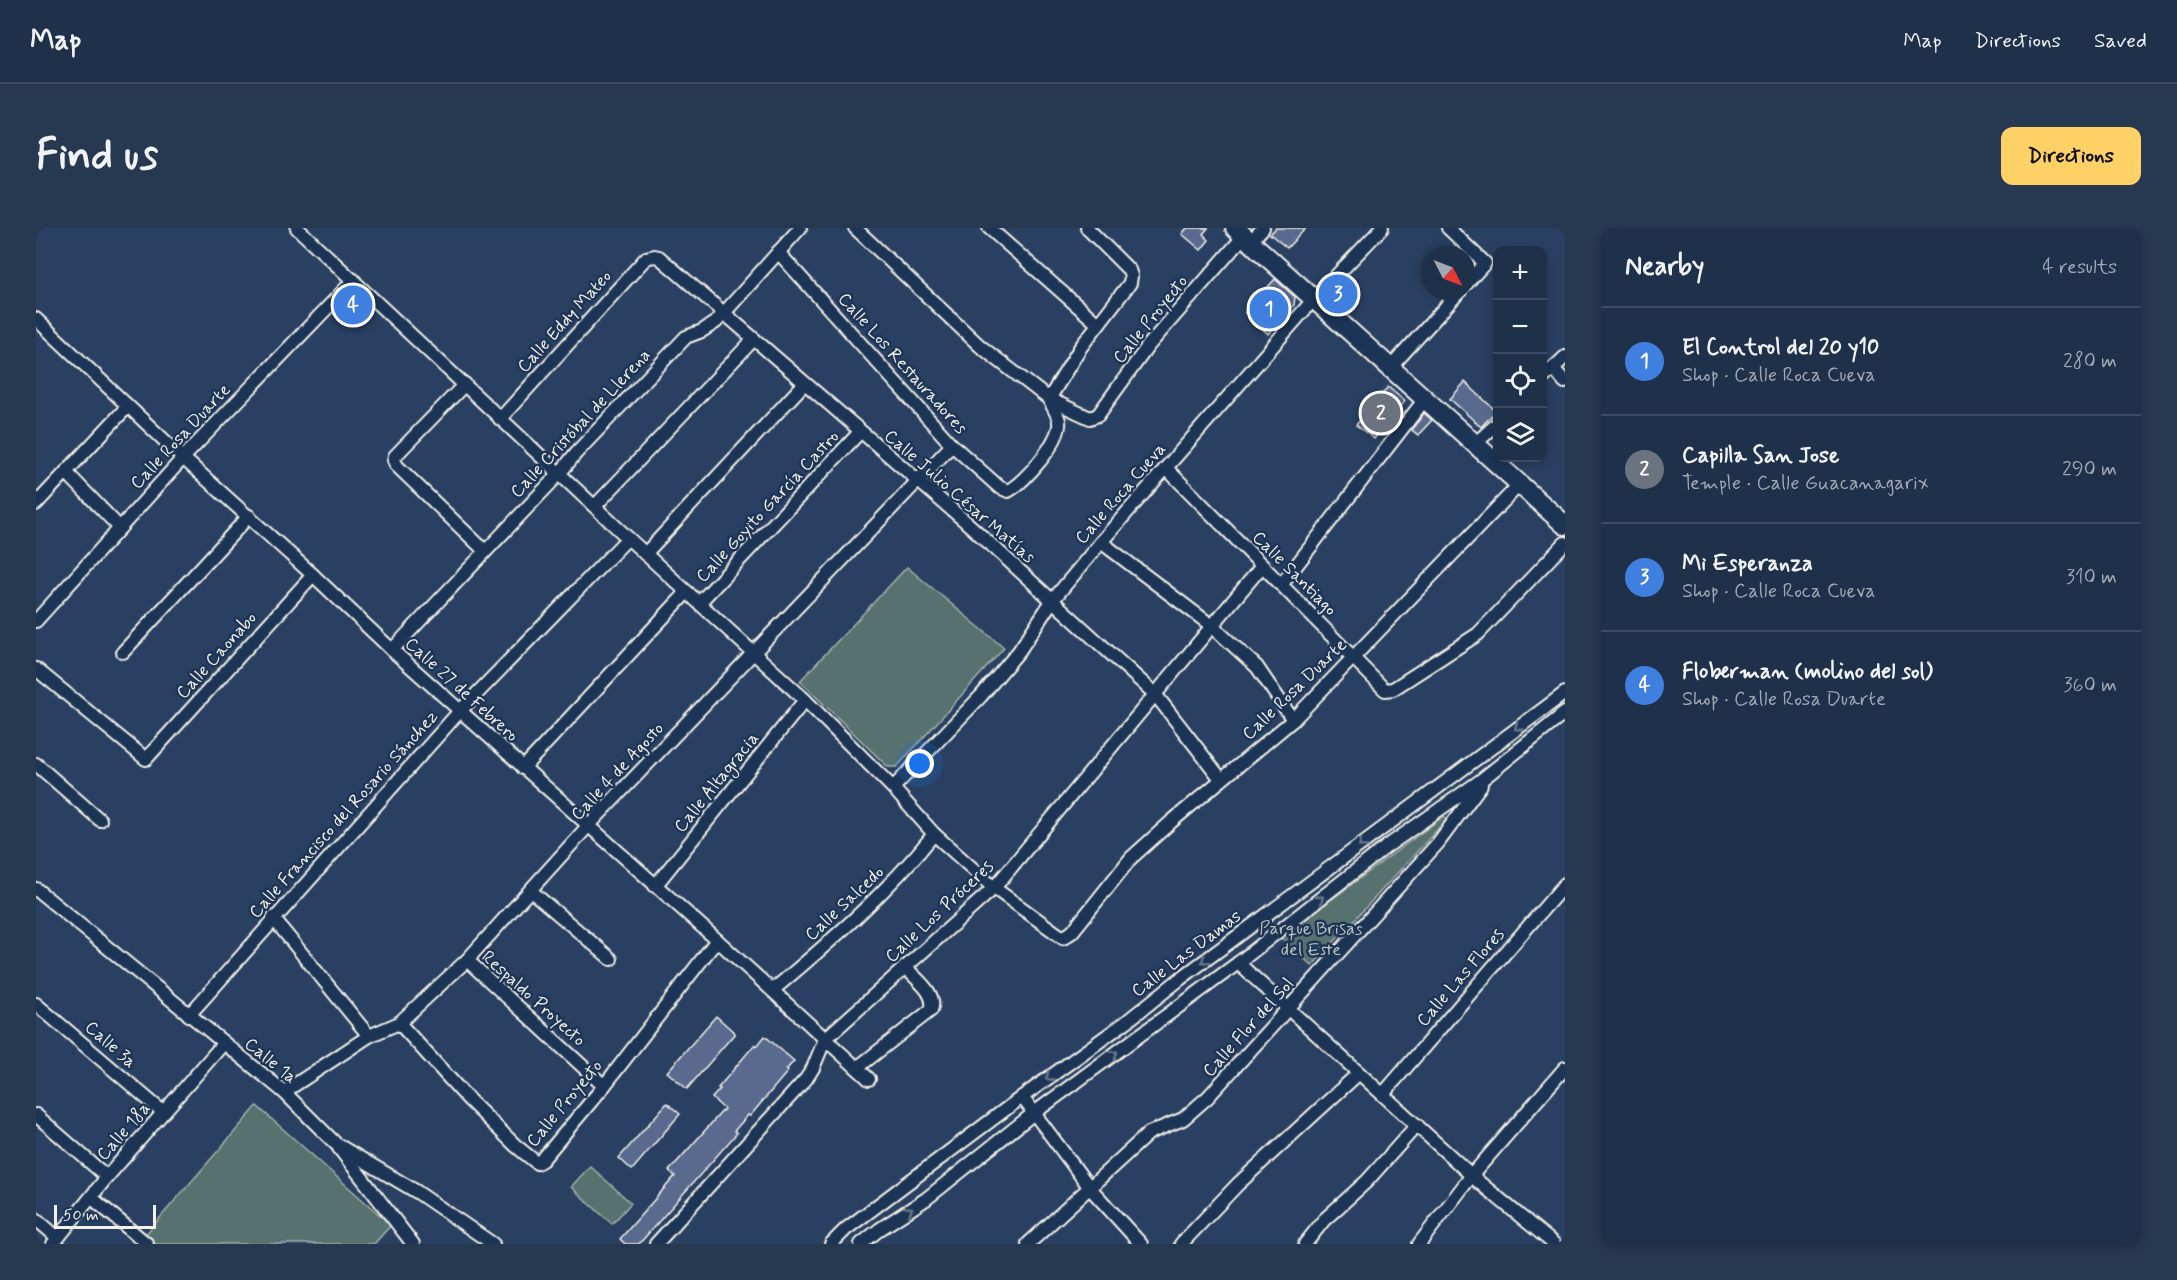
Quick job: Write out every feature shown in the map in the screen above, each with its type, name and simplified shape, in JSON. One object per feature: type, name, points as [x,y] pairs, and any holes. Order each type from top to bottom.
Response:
[{"type":"street","points":[[297,228],[645,554],[805,700],[934,834],[994,888]]},
{"type":"street","name":"Calle Cristóbal de Llerena","points":[[392,650],[686,337],[716,322],[800,228]]},
{"type":"street","points":[[855,228],[980,346],[1049,399],[1098,324],[1130,283],[1129,270],[1088,228]]},
{"type":"street","points":[[989,228],[1098,324]]},
{"type":"street","name":"Calle Proyecto","points":[[1049,399],[1081,416],[1090,418],[1098,415],[1148,346],[1243,235],[1263,228]]},
{"type":"street","name":"Calle Roca Cueva","points":[[892,788],[981,696],[1019,651],[1052,601],[1101,542],[1314,299],[1382,228]]},
{"type":"street","points":[[1449,228],[1467,246]]},
{"type":"street","points":[[1243,235],[1565,525]]},
{"type":"street","name":"Calle Los Restauradores","points":[[778,252],[952,445],[999,488],[1008,491],[1018,486],[1054,442],[1058,433],[1059,420],[1049,399]]},
{"type":"street","points":[[1475,254],[1485,264],[1475,275]]},
{"type":"street","name":"Calle Julio César Matías","points":[[659,257],[918,481],[1155,694],[1221,779]]},
{"type":"street","name":"Calle Eddy Mateo","points":[[500,419],[646,258],[659,257]]},
{"type":"street","name":"Calle Rosa Duarte","points":[[36,621],[183,458],[354,280]]},
{"type":"street","points":[[1390,368],[1452,300]]},
{"type":"street","name":"Calle 27 de Febrero","points":[[36,319],[459,712],[773,990],[869,1079]]},
{"type":"street","points":[[594,506],[754,339]]},
{"type":"street","points":[[1547,374],[1565,357]]},
{"type":"street","points":[[1553,368],[1565,382]]},
{"type":"street","points":[[465,384],[395,456],[394,460],[397,466],[484,551]]},
{"type":"street","points":[[645,554],[804,384]]},
{"type":"street","points":[[1281,585],[1425,399]]},
{"type":"street","points":[[36,504],[128,406]]},
{"type":"street","points":[[1475,444],[1493,427]]},
{"type":"street","name":"Calle Goyito García Castro","points":[[699,603],[860,432]]},
{"type":"street","name":"Calle 4 de Agosto","points":[[284,1092],[369,1036],[399,1023],[466,960],[588,826],[952,445]]},
{"type":"street","name":"Calle Santiago","points":[[1166,468],[1385,690],[1393,689],[1478,634],[1565,543]]},
{"type":"street","points":[[66,472],[120,528]]},
{"type":"street","name":"Calle Rosa Duarte","points":[[994,888],[1063,938],[1072,932],[1131,858],[1293,720],[1520,484]]},
{"type":"street","points":[[123,652],[249,516]]},
{"type":"street","name":"Calle Francisco del Rosario Sánchez","points":[[189,1015],[273,918],[459,712],[628,538]]},
{"type":"street","points":[[1101,542],[1212,626],[1257,667],[1293,720]]},
{"type":"street","name":"Calle Los Próceres","points":[[656,1244],[806,1079],[825,1040],[994,888],[1262,566]]},
{"type":"street","name":"Calle Caonabo","points":[[36,669],[146,759],[313,575]]},
{"type":"street","name":"Calle Goyito García Castro","points":[[523,768],[687,592]]},
{"type":"street","name":"Calle Las Damas","points":[[831,1244],[846,1229],[1022,1096],[1126,1022],[1180,979],[1565,693]]},
{"type":"street","name":"Calle Altagracia","points":[[655,886],[805,700]]},
{"type":"street","points":[[861,1244],[926,1199],[1035,1113],[1238,963],[1565,713]]},
{"type":"street","points":[[36,764],[100,820]]},
{"type":"street","name":"Calle Flor del Sol","points":[[1028,1244],[1149,1133],[1182,1119],[1208,1097],[1438,843],[1488,774]]},
{"type":"street","name":"Calle Salcedo","points":[[773,990],[824,948],[905,870],[934,834]]},
{"type":"street","name":"Calle Las Flores","points":[[1383,1094],[1565,884]]},
{"type":"street","name":"Calle 1a","points":[[36,889],[284,1092],[336,1144],[417,1192],[493,1244]]},
{"type":"street","points":[[531,891],[611,959]]},
{"type":"street","points":[[273,918],[369,1036]]},
{"type":"street","name":"Calle Proyecto","points":[[399,1023],[469,1100],[516,1146],[537,1163],[542,1160],[604,1086],[717,940]]},
{"type":"street","name":"Respaldo Proyecto","points":[[466,960],[604,1086]]},
{"type":"street","points":[[1238,963],[1472,1175],[1554,1244]]},
{"type":"street","points":[[857,1068],[931,1010],[934,1004],[933,997],[905,968]]},
{"type":"street","name":"Calle 3a","points":[[36,1004],[163,1112]]},
{"type":"street","points":[[1126,1022],[1137,1038]]},
{"type":"street","name":"Calle 18a","points":[[56,1241],[107,1177],[223,1044]]},
{"type":"street","points":[[1419,1244],[1472,1175],[1565,1068]]},
{"type":"street","points":[[1181,1244],[1239,1184],[1359,1073]]},
{"type":"street","points":[[1022,1096],[1090,1188],[1141,1244]]},
{"type":"street","points":[[36,1114],[107,1177]]},
{"type":"street","points":[[1305,1244],[1324,1220],[1367,1181],[1417,1125]]},
{"type":"street","points":[[336,1144],[413,1244]]},
{"type":"street","points":[[92,1198],[147,1244]]},
{"type":"street","points":[[36,1219],[56,1241]]},
{"type":"green space","points":[[907,567],[1004,648],[897,767],[888,767],[800,681]]},
{"type":"green space","name":"Parque Brisas del Este","points":[[1444,816],[1447,819],[1312,966],[1281,937]]},
{"type":"green space","points":[[257,1106],[391,1225],[374,1244],[156,1244],[145,1235]]},
{"type":"green space","points":[[590,1166],[631,1203],[612,1224],[571,1187]]},
{"type":"building","points":[[1187,228],[1208,228],[1203,234],[1209,240],[1201,250],[1182,234]]},
{"type":"building","points":[[1276,228],[1306,228],[1287,248],[1270,234]]},
{"type":"building","points":[[1346,277],[1357,287],[1341,306],[1332,298],[1331,293]]},
{"type":"building","points":[[1275,279],[1295,297],[1294,305],[1268,334],[1245,313]]},
{"type":"building","points":[[1465,382],[1493,408],[1493,414],[1481,427],[1450,399]]},
{"type":"building","points":[[1388,387],[1405,401],[1374,439],[1356,425]]},
{"type":"building","points":[[1424,413],[1432,420],[1418,435],[1412,430]]},
{"type":"building","points":[[716,1016],[735,1033],[687,1089],[667,1072]]},
{"type":"building","points":[[765,1036],[794,1061],[786,1070],[788,1071],[750,1116],[748,1115],[734,1131],[737,1133],[639,1244],[625,1244],[620,1239],[675,1176],[669,1171],[724,1109],[712,1098],[720,1089],[718,1088],[755,1044],[757,1046]]},
{"type":"building","points":[[667,1103],[680,1114],[632,1170],[619,1158]]},
{"type":"place","name":"Mi Esperanza","points":[[1338,294]]},
{"type":"place","name":"Floberman (molino del sol)","points":[[353,305]]},
{"type":"place","name":"El Control del 20 y10","points":[[1269,309]]},
{"type":"place","name":"Capilla San Jose","points":[[1381,413]]}]
